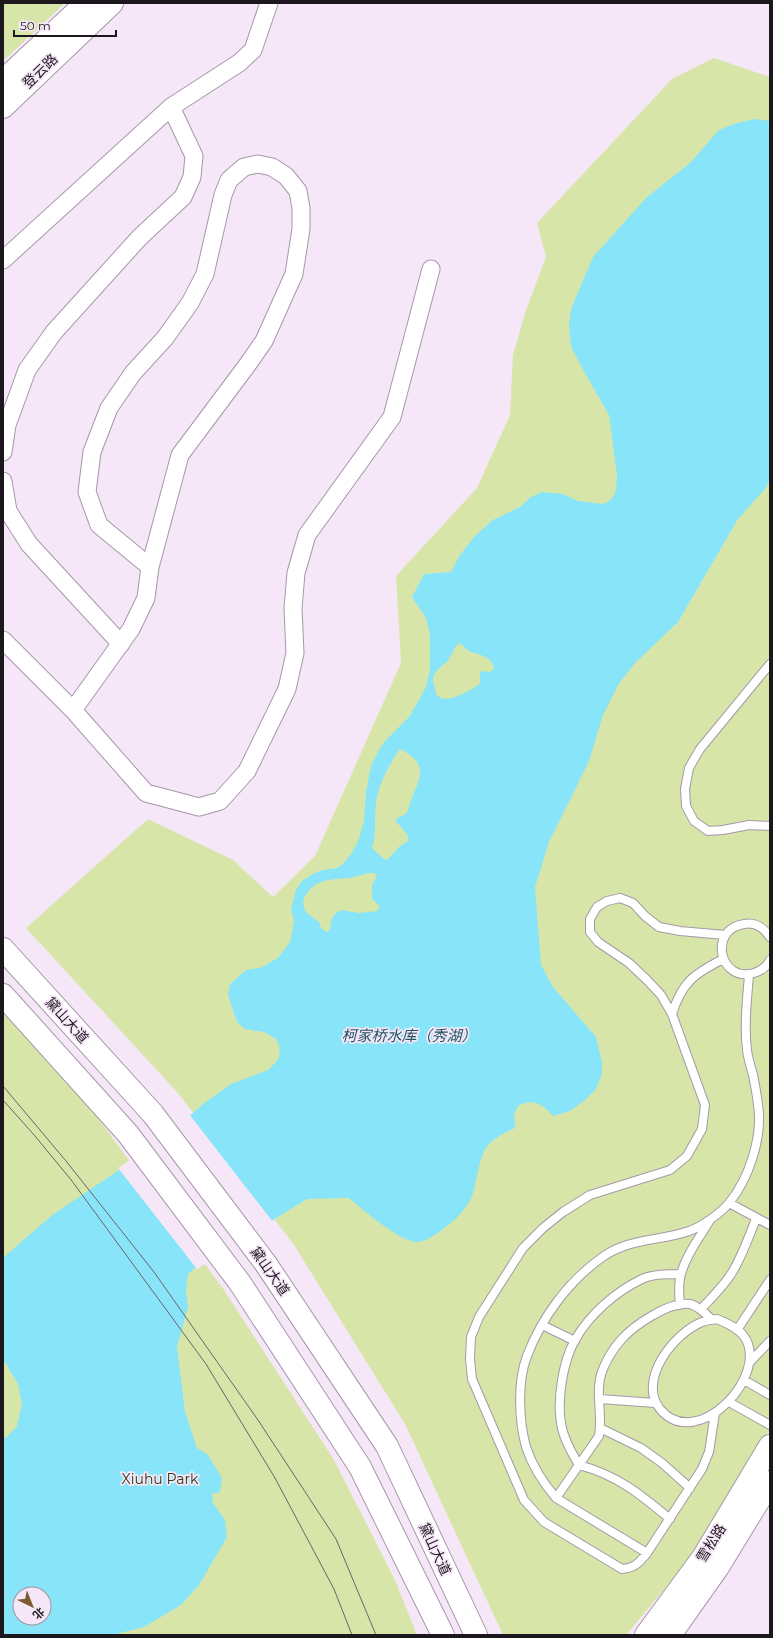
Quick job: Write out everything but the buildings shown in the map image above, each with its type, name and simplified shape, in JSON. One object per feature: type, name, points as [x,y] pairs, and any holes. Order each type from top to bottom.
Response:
[{"type":"main road","name":"登云路","points":[[3,81],[86,3]]},
{"type":"main road","name":"登云路","points":[[3,107],[112,3]]},
{"type":"main road","name":"黛山大道","points":[[3,949],[153,1114],[266,1264],[387,1446],[476,1635]]},
{"type":"main road","points":[[3,996],[128,1134],[240,1283],[360,1467],[443,1635]]},
{"type":"main road","name":"雪松路","points":[[646,1635],[704,1556],[770,1446]]},
{"type":"main road","name":"雪松路","points":[[670,1635],[718,1567],[770,1482]]},
{"type":"street","points":[[3,260],[171,107],[239,63],[253,50],[269,3]]},
{"type":"street","points":[[3,452],[7,425],[27,370],[49,338],[140,237],[183,197],[192,177],[194,156],[171,107]]},
{"type":"street","points":[[73,710],[131,630],[146,598],[150,567],[180,455],[264,342],[294,274],[301,229],[301,208],[298,191],[286,176],[272,167],[258,164],[244,167],[229,180],[222,195],[205,274],[190,303],[165,338],[133,373],[110,408],[92,452],[87,492],[99,525],[150,567]]},
{"type":"street","points":[[3,640],[73,710],[146,793],[199,807],[220,801],[247,770],[287,689],[295,653],[293,608],[296,573],[307,535],[392,417],[431,269]]},
{"type":"street","points":[[3,481],[8,511],[29,544],[121,644]]},
{"type":"lane","points":[[770,664],[700,749],[689,768],[685,790],[686,806],[694,821],[708,831],[749,825],[770,826]]},
{"type":"lane","points":[[715,1413],[709,1452],[702,1469],[640,1562],[632,1568],[622,1569],[544,1522],[524,1500],[472,1379],[470,1359],[471,1337],[479,1317],[523,1248],[543,1228],[563,1212],[590,1195],[670,1170],[687,1156],[702,1129],[705,1105],[672,1014],[661,995],[647,980],[629,963],[598,942],[590,932],[590,919],[597,907],[607,901],[620,898],[633,903],[645,916],[659,927],[680,931],[725,935]]},
{"type":"lane","points":[[770,937],[760,927],[748,923],[739,924],[725,935],[721,951],[727,966],[733,971],[741,974],[749,975],[757,973],[764,968],[770,960]]},
{"type":"lane","points":[[672,1014],[677,997],[694,976],[723,959]]},
{"type":"lane","points":[[647,1553],[556,1498],[545,1485],[526,1448],[520,1393],[527,1357],[542,1325],[558,1301],[576,1279],[605,1255],[637,1241],[690,1231],[711,1218],[728,1203],[751,1162],[758,1136],[758,1107],[747,1052],[744,1026],[749,975]]},
{"type":"lane","points":[[728,1203],[770,1225]]},
{"type":"lane","points":[[680,1305],[679,1290],[681,1274],[688,1257],[711,1218]]},
{"type":"lane","points":[[701,1309],[720,1289],[732,1272],[743,1252],[756,1219]]},
{"type":"lane","points":[[670,1519],[641,1495],[618,1480],[598,1470],[579,1465],[567,1444],[561,1423],[560,1397],[565,1367],[574,1341],[596,1312],[618,1293],[643,1279],[665,1274],[681,1274]]},
{"type":"lane","points":[[737,1330],[770,1280]]},
{"type":"lane","points":[[556,1498],[599,1436],[600,1400],[598,1386],[603,1369],[621,1340],[639,1324],[660,1312],[680,1305],[690,1304],[701,1309],[712,1320]]},
{"type":"lane","points":[[717,1319],[737,1330],[743,1334],[749,1347],[749,1363],[744,1380],[736,1395],[715,1413],[702,1420],[688,1422],[675,1420],[664,1414],[656,1403],[653,1391],[654,1377],[661,1360],[673,1344],[688,1330],[703,1321],[717,1319]]},
{"type":"lane","points":[[542,1325],[574,1341]]},
{"type":"lane","points":[[749,1363],[770,1341]]},
{"type":"lane","points":[[744,1380],[770,1395]]},
{"type":"lane","points":[[600,1400],[656,1403]]},
{"type":"lane","points":[[728,1402],[770,1425]]},
{"type":"lane","points":[[600,1428],[641,1448],[662,1463],[690,1488]]},
{"type":"green space","points":[[3,3],[65,3],[3,61]]},
{"type":"green space","points":[[714,58],[770,77],[770,1429],[693,1555],[626,1635],[503,1635],[405,1424],[294,1245],[177,1092],[26,928],[148,819],[233,860],[273,897],[315,856],[401,663],[396,576],[477,488],[510,415],[513,355],[526,310],[546,257],[537,223],[672,79]]},
{"type":"green space","name":"Xiuhu Park","points":[[3,1012],[78,1091],[224,1290],[334,1460],[395,1580],[417,1635],[3,1635]]},
{"type":"water","name":"柯家桥水库（秀湖）","points":[[754,119],[770,121],[770,479],[765,489],[738,519],[678,622],[634,664],[618,685],[603,715],[589,761],[549,842],[535,887],[541,965],[553,987],[596,1037],[602,1062],[602,1074],[596,1089],[585,1100],[570,1111],[553,1116],[541,1105],[533,1102],[518,1106],[514,1115],[515,1128],[498,1137],[489,1144],[486,1149],[481,1161],[472,1196],[467,1205],[451,1223],[426,1240],[418,1242],[402,1237],[382,1224],[349,1198],[307,1199],[195,1268],[188,1274],[186,1291],[188,1307],[177,1347],[185,1412],[197,1448],[208,1455],[222,1478],[220,1492],[212,1494],[213,1503],[225,1520],[227,1537],[199,1585],[181,1605],[144,1627],[112,1635],[3,1635],[3,1438],[7,1437],[17,1426],[22,1404],[18,1384],[3,1359],[3,1258],[51,1216],[156,1145],[203,1104],[231,1084],[268,1070],[276,1062],[279,1057],[280,1048],[276,1039],[264,1032],[245,1029],[237,1022],[228,995],[230,984],[246,970],[260,968],[278,958],[290,942],[294,921],[291,909],[296,890],[302,881],[313,874],[323,870],[337,868],[343,864],[352,853],[359,839],[364,821],[366,792],[371,766],[385,741],[409,717],[426,687],[430,670],[430,635],[426,618],[412,597],[424,574],[451,572],[460,555],[474,537],[493,520],[520,507],[531,497],[542,492],[563,494],[578,501],[602,504],[608,502],[613,497],[616,490],[617,475],[609,415],[571,347],[569,325],[571,309],[593,257],[646,198],[690,163],[719,130],[734,124]],"holes":[[[459,643],[469,651],[481,655],[491,661],[494,669],[490,672],[482,671],[480,673],[480,684],[463,694],[456,697],[442,698],[438,696],[435,690],[433,677],[437,670],[446,663]],[[400,749],[415,759],[420,770],[420,776],[407,813],[396,819],[396,822],[408,836],[408,841],[400,846],[388,859],[385,860],[372,848],[376,802],[382,781]],[[374,873],[377,875],[372,885],[372,899],[380,906],[377,911],[359,913],[341,910],[334,915],[331,921],[330,930],[327,932],[321,928],[316,919],[308,914],[304,908],[304,898],[307,893],[311,888],[321,882]]]},
{"type":"pier","points":[[189,1114],[273,1222],[197,1269],[118,1168],[155,1144]]},
{"type":"tram line","points":[[3,1086],[66,1161],[154,1272],[258,1420],[336,1539],[376,1635]]},
{"type":"tram line","points":[[3,1100],[72,1181],[206,1364],[275,1478],[334,1589],[352,1635]]}]
